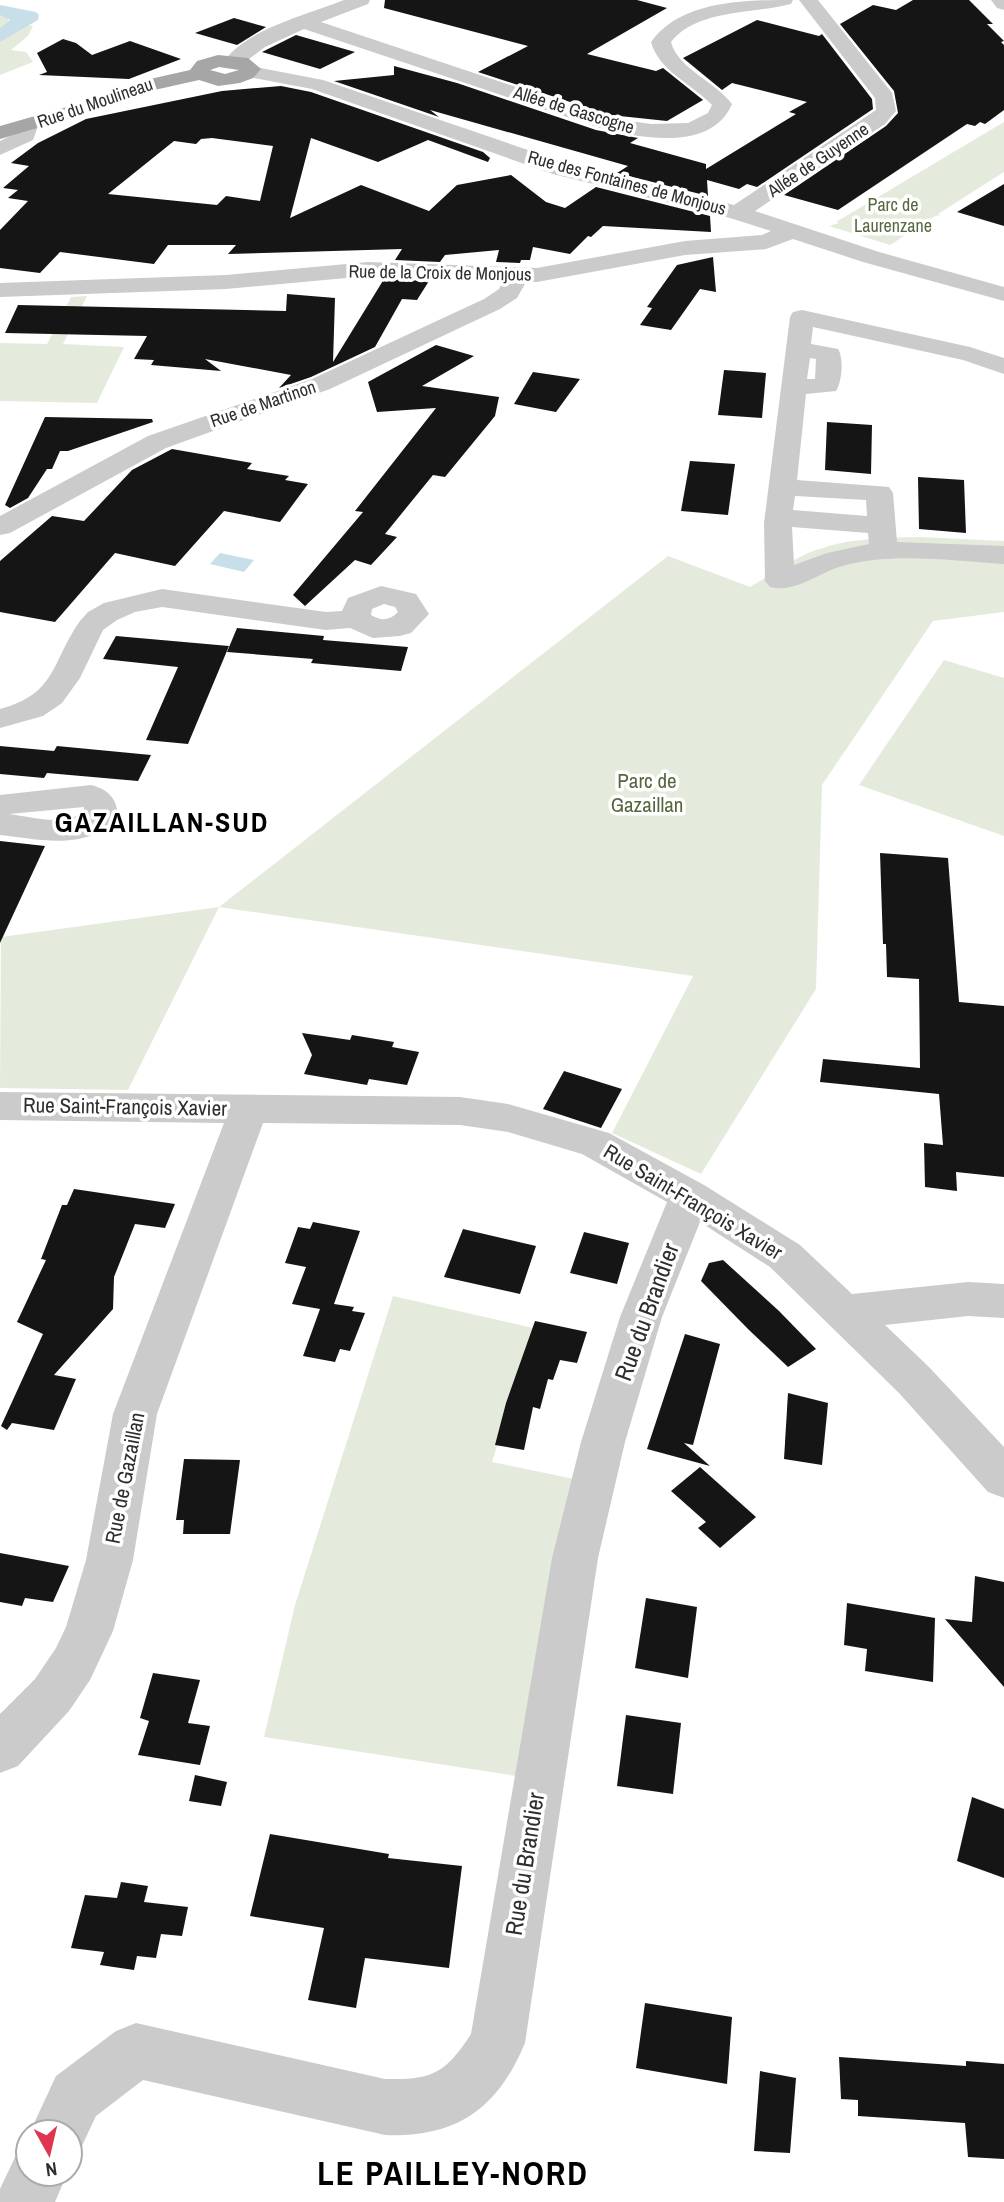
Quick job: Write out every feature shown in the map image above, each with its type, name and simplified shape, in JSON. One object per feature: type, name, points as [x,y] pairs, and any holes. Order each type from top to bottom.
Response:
[{"type":"main road","name":"Rue du Moulineau","points":[[28,126],[145,86],[201,74],[201,68],[210,63],[242,66]]},
{"type":"main road","points":[[0,126],[64,114]]},
{"type":"main road","points":[[0,133],[28,126]]},
{"type":"street","points":[[329,23],[361,0]]},
{"type":"street","name":"Allée de Gascogne","points":[[329,23],[438,67],[620,127],[654,132],[692,128],[715,119],[722,104],[709,89],[664,54],[660,42],[671,29],[691,18],[749,9],[784,0]]},
{"type":"street","name":"Allée de Guyenne","points":[[738,213],[878,120],[886,111],[885,97],[808,0]]},
{"type":"street","points":[[1000,0],[1004,4]]},
{"type":"street","name":"Allée de Gascogne","points":[[749,9],[822,18]]},
{"type":"street","name":"Allée de Gascogne","points":[[242,66],[244,51],[306,23],[356,22],[382,28]]},
{"type":"street","points":[[438,67],[457,53]]},
{"type":"street","name":"Rue des Fontaines de Monjous","points":[[242,66],[316,84],[568,171],[738,213],[872,257],[1004,294]]},
{"type":"street","name":"Rue du Moulineau","points":[[0,149],[26,136],[28,126]]},
{"type":"street","name":"Rue de la Croix de Monjous","points":[[0,290],[226,282],[368,269],[518,275],[558,272],[685,248],[766,242],[791,231]]},
{"type":"street","name":"Rue de Martinon","points":[[0,527],[146,447],[321,384],[492,304],[509,293],[518,275]]},
{"type":"street","points":[[883,539],[855,555],[828,562],[780,581],[779,529],[782,487],[802,317],[958,352],[1004,366]]},
{"type":"street","points":[[782,487],[879,493],[883,539]]},
{"type":"street","points":[[779,529],[1004,555]]},
{"type":"street","points":[[779,529],[828,562]]},
{"type":"street","points":[[0,719],[25,713],[48,702],[59,688],[93,624],[109,613],[137,603],[162,598],[326,621],[355,619]]},
{"type":"street","points":[[0,805],[91,795],[100,804],[101,814],[93,824],[74,830],[0,824]]},
{"type":"street","name":"Rue Saint-François Xavier","points":[[0,1106],[460,1111],[508,1118],[596,1143],[690,1196],[785,1256],[914,1380],[1004,1478]]},
{"type":"street","name":"Rue de Gazaillan","points":[[0,1749],[53,1694],[81,1648],[106,1585],[135,1414],[249,1109]]},
{"type":"street","name":"Rue du Brandier","points":[[66,2118],[76,2096],[136,2051],[385,2107],[414,2109],[439,2104],[480,2071],[497,2043],[575,1558],[603,1442],[641,1317],[690,1196]]},
{"type":"street","points":[[845,1312],[945,1301],[1004,1300]]},
{"type":"green space","points":[[0,15],[7,17],[9,22],[33,26],[28,36],[11,50],[26,52],[33,62],[0,75]]},
{"type":"green space","name":"Parc de Laurenzane","points":[[1004,122],[1004,172],[938,214],[941,215],[935,216],[890,245],[829,226],[839,223],[836,222]]},
{"type":"green space","points":[[87,296],[63,344],[124,347],[97,403],[0,401],[0,343],[47,344],[71,297]]},
{"type":"green space","name":"Parc de Gazaillan","points":[[921,537],[1004,541],[1004,612],[933,621],[822,785],[816,989],[701,1174],[612,1133],[693,976],[219,907],[668,556],[750,587],[802,556],[845,542]]},
{"type":"green space","points":[[944,660],[1004,678],[1004,836],[859,785]]},
{"type":"green space","points":[[219,907],[128,1090],[0,1088],[1,937]]},
{"type":"green space","points":[[393,1296],[533,1328],[492,1462],[574,1479],[516,1776],[264,1737],[295,1605]]},
{"type":"water","points":[[0,5],[36,12],[39,15],[38,20],[0,42],[0,28],[10,20],[0,15]]},
{"type":"water","points":[[220,553],[254,560],[244,572],[210,564]]},
{"type":"building","points":[[385,0],[637,0],[667,8],[587,54],[656,71],[663,68],[703,100],[667,121],[610,115],[478,72],[528,46],[384,8]]},
{"type":"building","points":[[913,0],[969,0],[993,24],[987,24],[1004,41],[1001,42],[1004,45],[1004,110],[985,124],[967,124],[838,210],[784,195],[886,126],[898,113],[894,91],[840,24],[873,5],[896,10]]},
{"type":"building","points":[[234,18],[266,27],[237,45],[195,33]]},
{"type":"building","points":[[757,20],[819,36],[822,34],[872,99],[873,109],[757,187],[747,184],[739,189],[707,180],[708,196],[617,173],[628,166],[430,110],[439,117],[334,81],[394,75],[394,66],[457,83],[596,130],[638,138],[630,143],[706,164],[706,169],[796,114],[789,112],[807,102],[732,83],[722,90],[683,58]]},
{"type":"building","points":[[296,35],[355,52],[320,69],[262,52]]},
{"type":"building","points":[[63,39],[76,43],[92,55],[130,41],[181,59],[129,79],[39,75],[47,72],[37,53]]},
{"type":"building","points":[[281,86],[311,92],[483,152],[490,158],[488,162],[428,140],[378,162],[311,138],[290,218],[361,185],[429,211],[457,185],[511,175],[546,202],[565,208],[596,187],[710,216],[711,232],[603,226],[570,254],[533,247],[530,260],[521,260],[520,263],[496,262],[499,250],[445,255],[440,262],[395,260],[402,249],[228,254],[236,245],[168,245],[154,264],[60,252],[40,273],[0,268],[0,230],[28,201],[8,198],[18,190],[3,188],[29,166],[11,163],[38,143],[86,119],[222,91]],"holes":[[[212,138],[273,146],[260,201],[226,196],[217,205],[108,194],[174,141],[196,144],[201,139]]]},
{"type":"building","points":[[1004,184],[1004,226],[957,212]]},
{"type":"building","points":[[713,257],[716,292],[700,289],[671,330],[640,325],[652,308],[647,307],[677,265]]},
{"type":"building","points":[[384,279],[429,281],[417,300],[402,299],[375,347],[311,377],[279,388],[291,375],[205,359],[221,371],[151,365],[154,360],[134,359],[147,336],[5,333],[18,305],[286,311],[287,294],[335,298],[333,362]]},
{"type":"building","points":[[436,345],[474,356],[422,386],[499,397],[495,416],[445,477],[433,475],[385,534],[397,537],[371,565],[355,560],[305,606],[293,595],[363,512],[355,511],[436,408],[377,412],[368,382]]},
{"type":"building","points":[[724,370],[766,373],[762,418],[718,415]]},
{"type":"building","points":[[533,372],[580,379],[556,412],[514,404]]},
{"type":"building","points":[[45,417],[152,419],[153,422],[68,451],[60,451],[52,469],[47,469],[28,498],[10,508],[5,505]]},
{"type":"building","points":[[827,422],[872,425],[871,474],[825,470]]},
{"type":"building","points":[[172,449],[252,463],[247,469],[289,476],[285,480],[308,484],[280,522],[224,511],[175,566],[115,553],[55,622],[0,612],[0,561],[52,516],[84,521],[132,470]]},
{"type":"building","points":[[690,461],[735,464],[728,515],[681,511]]},
{"type":"building","points":[[918,477],[964,480],[966,533],[919,529]]},
{"type":"building","points":[[237,628],[324,636],[323,640],[408,647],[401,671],[311,663],[313,659],[227,652]]},
{"type":"building","points":[[116,636],[229,646],[188,744],[146,740],[178,667],[103,659]]},
{"type":"building","points":[[0,746],[54,751],[57,746],[151,755],[138,781],[47,773],[44,778],[0,774]]},
{"type":"building","points":[[0,841],[45,846],[0,943]]},
{"type":"building","points":[[880,853],[948,858],[959,1002],[1004,1006],[1004,1177],[956,1172],[957,1191],[925,1187],[924,1143],[943,1145],[939,1094],[820,1082],[823,1059],[920,1068],[919,979],[887,977],[886,944],[883,944]]},
{"type":"building","points":[[302,1033],[350,1040],[352,1035],[394,1042],[392,1047],[419,1052],[407,1085],[369,1079],[367,1085],[304,1074],[312,1055]]},
{"type":"building","points":[[564,1071],[622,1089],[601,1128],[543,1109]]},
{"type":"building","points":[[74,1189],[175,1204],[165,1228],[135,1224],[114,1277],[113,1309],[54,1375],[76,1379],[54,1430],[12,1423],[7,1430],[1,1426],[43,1334],[17,1322],[46,1260],[41,1259],[62,1205],[67,1205]]},
{"type":"building","points":[[313,1222],[360,1231],[334,1304],[354,1307],[352,1311],[365,1313],[350,1351],[340,1349],[335,1362],[303,1356],[320,1309],[292,1304],[306,1267],[285,1263],[298,1227],[310,1229]]},
{"type":"building","points":[[463,1229],[536,1246],[520,1294],[444,1277]]},
{"type":"building","points":[[584,1232],[629,1243],[617,1284],[570,1273]]},
{"type":"building","points":[[723,1260],[816,1349],[788,1367],[748,1329],[701,1281],[709,1263]]},
{"type":"building","points":[[535,1321],[587,1332],[577,1363],[560,1360],[553,1380],[548,1379],[540,1409],[533,1407],[524,1450],[495,1445],[506,1403]]},
{"type":"building","points":[[685,1334],[720,1344],[693,1445],[684,1443],[710,1466],[647,1449]]},
{"type":"building","points":[[788,1393],[828,1403],[822,1465],[784,1459]]},
{"type":"building","points":[[184,1459],[240,1460],[230,1534],[183,1534],[184,1520],[176,1520]]},
{"type":"building","points":[[700,1467],[756,1517],[720,1548],[698,1528],[706,1522],[671,1491]]},
{"type":"building","points":[[0,1553],[69,1566],[53,1602],[25,1598],[22,1606],[0,1602]]},
{"type":"building","points":[[975,1576],[1004,1582],[1004,1687],[945,1619],[972,1622]]},
{"type":"building","points":[[646,1598],[697,1607],[688,1678],[635,1668]]},
{"type":"building","points":[[847,1603],[935,1618],[933,1682],[865,1671],[867,1649],[844,1645]]},
{"type":"building","points":[[153,1673],[200,1680],[188,1723],[210,1726],[200,1765],[138,1755],[149,1721],[140,1718]]},
{"type":"building","points":[[626,1715],[681,1723],[673,1794],[617,1786]]},
{"type":"building","points":[[195,1775],[227,1782],[221,1806],[189,1801]]},
{"type":"building","points":[[972,1797],[1004,1809],[1004,1878],[957,1861]]},
{"type":"building","points":[[270,1834],[389,1854],[388,1858],[462,1866],[449,1968],[365,1958],[356,2008],[308,2000],[324,1928],[250,1916]]},
{"type":"building","points":[[121,1882],[148,1886],[144,1902],[188,1907],[182,1936],[161,1934],[156,1958],[137,1956],[134,1970],[100,1965],[104,1952],[71,1948],[85,1895],[117,1898]]},
{"type":"building","points":[[645,2003],[732,2017],[727,2084],[636,2068]]},
{"type":"building","points":[[839,2057],[966,2066],[966,2061],[1004,2064],[1004,2159],[968,2157],[965,2123],[858,2116],[858,2100],[841,2099]]},
{"type":"building","points":[[760,2071],[796,2078],[790,2153],[754,2151]]},
{"type":"district","name":"GAZAILLAN-SUD","points":[[162,822]]},
{"type":"district","name":"LE PAILLEY-NORD","points":[[453,2173]]}]
